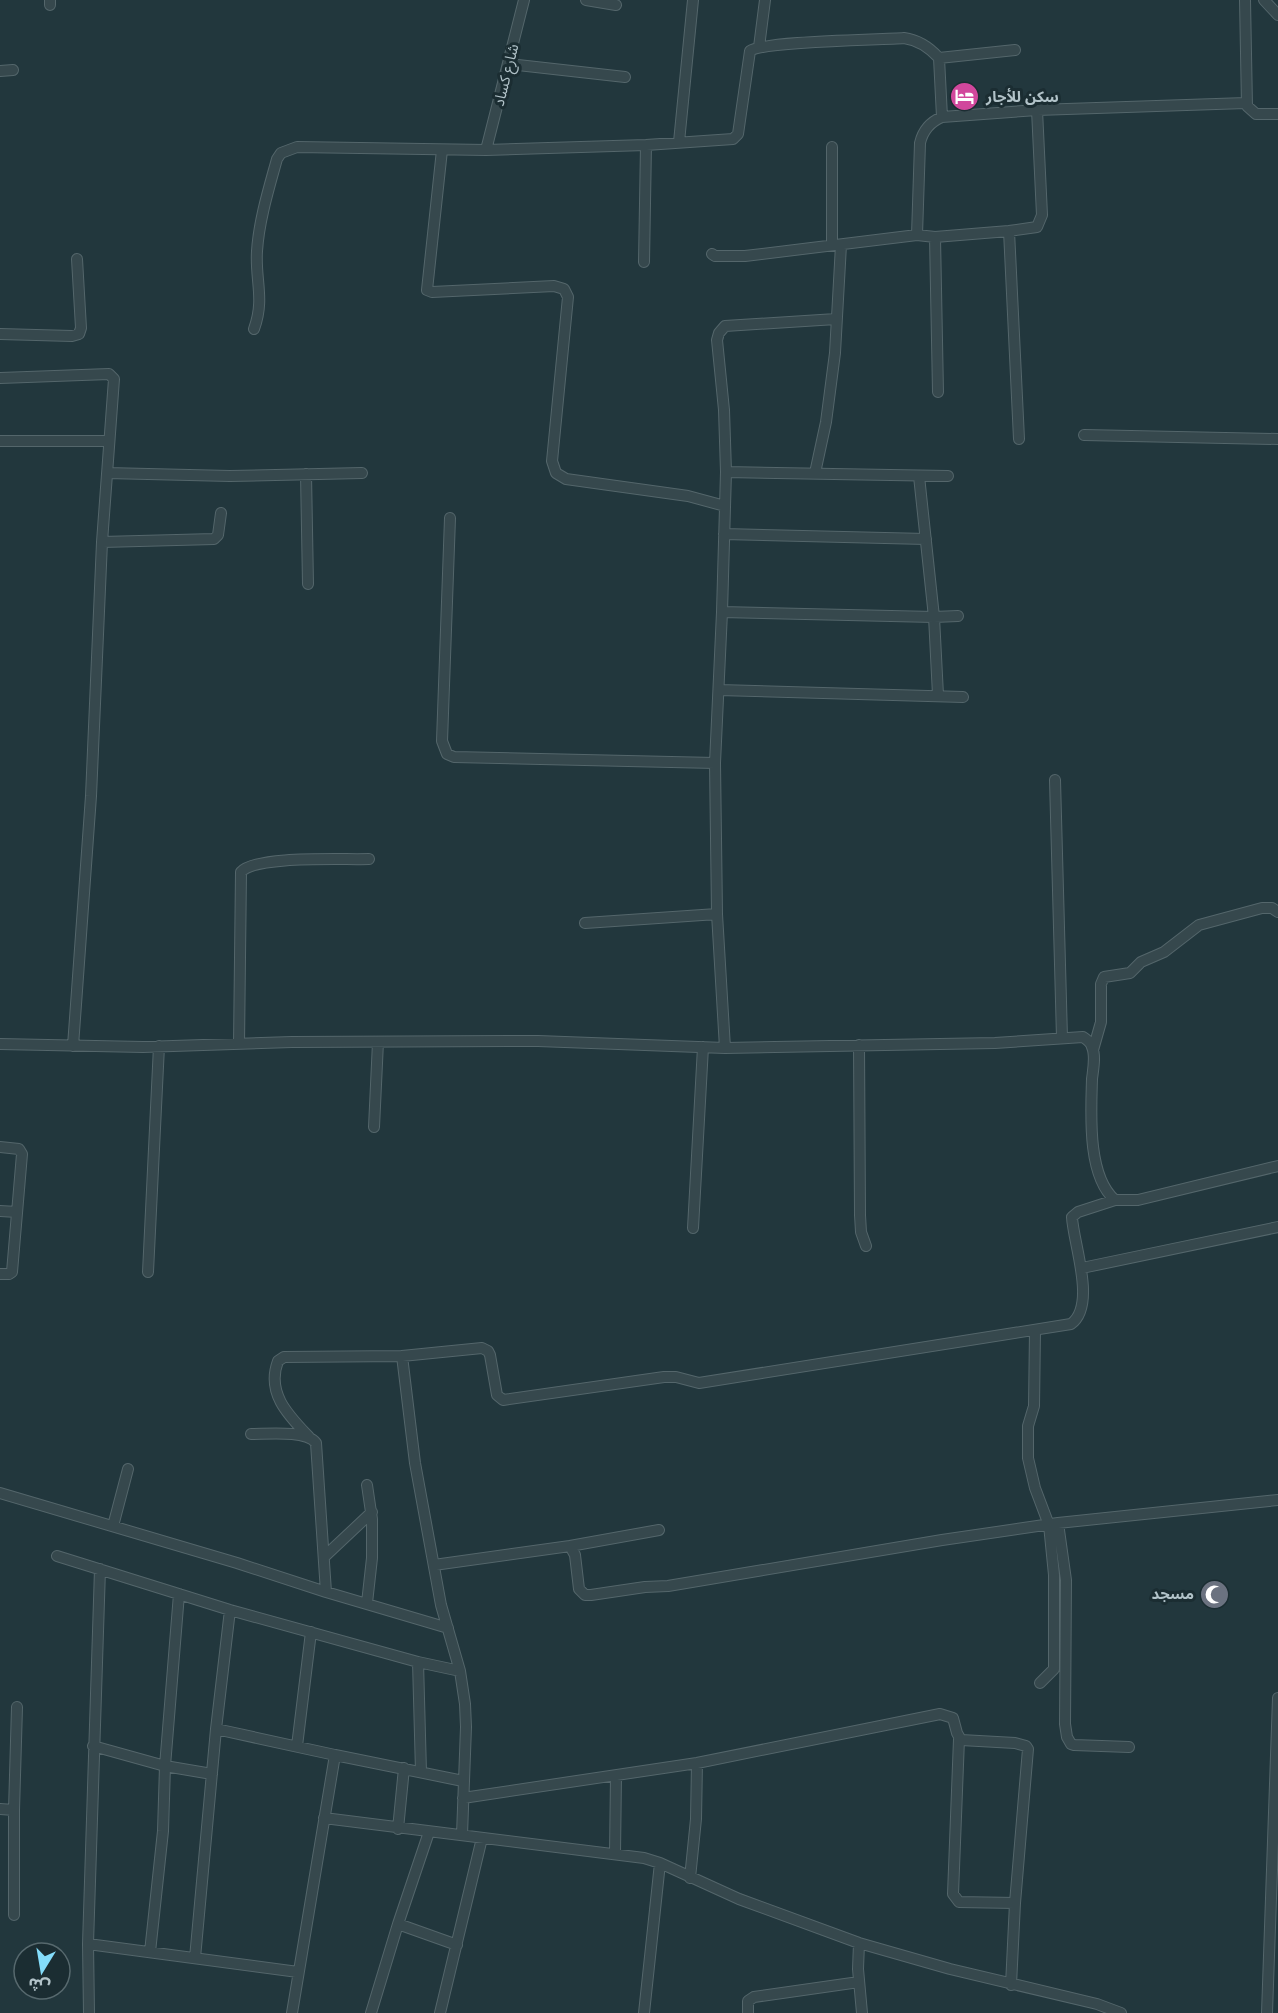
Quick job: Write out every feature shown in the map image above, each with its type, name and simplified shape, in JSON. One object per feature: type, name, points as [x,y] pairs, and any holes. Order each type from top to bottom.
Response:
[{"type":"street","name":"شارع كساد","points":[[486,150],[524,0]]},
{"type":"street","points":[[586,0],[616,6]]},
{"type":"street","points":[[679,142],[693,0]]},
{"type":"street","points":[[759,47],[765,0]]},
{"type":"street","points":[[1245,0],[1246,104],[1256,114],[1278,114]]},
{"type":"street","points":[[1263,0],[1278,15]]},
{"type":"street","points":[[254,329],[260,314],[257,248],[275,165],[281,153],[297,147],[486,150],[723,140],[737,136],[751,49],[904,38],[916,40],[939,58],[942,117]]},
{"type":"street","points":[[939,58],[1016,50]]},
{"type":"street","points":[[509,64],[625,77]]},
{"type":"street","points":[[0,71],[13,70]]},
{"type":"street","points":[[917,236],[922,133],[942,117],[1037,111],[1246,104]]},
{"type":"street","points":[[712,254],[715,256],[745,256],[917,236],[935,237],[1037,227],[1042,215],[1037,111]]},
{"type":"street","points":[[644,262],[646,145]]},
{"type":"street","points":[[815,473],[828,408],[835,353],[836,245],[832,147]]},
{"type":"street","points":[[442,150],[427,290],[432,292],[554,286],[564,289],[568,297],[552,461],[556,473],[566,479],[688,496],[725,506]]},
{"type":"street","points":[[1009,231],[1019,439]]},
{"type":"street","points":[[935,237],[938,392]]},
{"type":"street","points":[[0,334],[72,336],[79,334],[81,328],[77,259]]},
{"type":"street","points":[[725,1048],[717,914],[715,763],[726,472],[724,410],[717,340],[721,329],[735,324],[836,319]]},
{"type":"street","points":[[0,378],[109,374],[114,384],[102,542],[91,796],[72,1046]]},
{"type":"street","points":[[1084,435],[1278,439]]},
{"type":"street","points":[[0,441],[109,441]]},
{"type":"street","points":[[726,472],[948,476]]},
{"type":"street","points":[[107,473],[230,476],[362,473]]},
{"type":"street","points":[[306,474],[308,584]]},
{"type":"street","points":[[919,476],[934,617],[938,695]]},
{"type":"street","points":[[102,542],[214,539],[218,535],[221,513]]},
{"type":"street","points":[[450,518],[442,741],[447,754],[454,757],[715,763]]},
{"type":"street","points":[[724,534],[926,539]]},
{"type":"street","points":[[722,612],[958,616]]},
{"type":"street","points":[[719,690],[963,697]]},
{"type":"street","points":[[1055,780],[1062,1038]]},
{"type":"street","points":[[239,1044],[240,872],[250,865],[278,861],[369,859]]},
{"type":"street","points":[[1115,1200],[1108,1194],[1102,1181],[1092,1137],[1093,1050],[1101,1022],[1101,982],[1104,977],[1130,973],[1141,962],[1164,952],[1199,925],[1266,907],[1278,912]]},
{"type":"street","points":[[585,923],[717,914]]},
{"type":"street","points":[[0,1044],[159,1046],[538,1041],[725,1048],[995,1043],[1083,1037],[1088,1040],[1093,1050]]},
{"type":"street","points":[[374,1127],[378,1042]]},
{"type":"street","points":[[148,1272],[159,1046]]},
{"type":"street","points":[[859,1046],[860,1215],[861,1232],[866,1246]]},
{"type":"street","points":[[693,1228],[703,1047]]},
{"type":"street","points":[[0,1147],[21,1151],[12,1272],[0,1274]]},
{"type":"street","points":[[326,1592],[317,1449],[314,1441],[286,1412],[278,1398],[274,1377],[278,1360],[284,1357],[402,1356],[473,1348],[485,1349],[492,1360],[497,1395],[503,1400],[664,1377],[676,1377],[699,1383],[1035,1331],[1071,1324],[1076,1320],[1082,1302],[1082,1268],[1073,1215],[1115,1200],[1138,1200],[1278,1166]]},
{"type":"street","points":[[0,1210],[17,1212]]},
{"type":"street","points":[[1082,1268],[1278,1227]]},
{"type":"street","points":[[1035,1331],[1034,1406],[1028,1426],[1028,1458],[1035,1488],[1053,1524],[1066,1580],[1064,1712],[1067,1737],[1074,1745],[1129,1747]]},
{"type":"street","points":[[402,1356],[415,1463],[434,1565],[460,1671],[466,1727],[462,1835]]},
{"type":"street","points":[[251,1434],[309,1437]]},
{"type":"street","points":[[114,1526],[128,1469]]},
{"type":"street","points":[[367,1485],[372,1512],[372,1558],[367,1603]]},
{"type":"street","points":[[0,1493],[448,1628]]},
{"type":"street","points":[[570,1546],[575,1555],[579,1589],[585,1595],[591,1595],[668,1586],[931,1541],[1053,1524],[1278,1500]]},
{"type":"street","points":[[324,1557],[372,1512]]},
{"type":"street","points":[[1040,1683],[1051,1674],[1055,1664],[1053,1524]]},
{"type":"street","points":[[434,1565],[570,1546],[659,1530]]},
{"type":"street","points":[[57,1556],[230,1610],[418,1662],[460,1671]]},
{"type":"street","points":[[89,2013],[88,1944],[100,1569]]},
{"type":"street","points":[[150,1952],[163,1831],[165,1766],[179,1594]]},
{"type":"street","points":[[195,1958],[216,1729],[230,1610]]},
{"type":"street","points":[[297,1746],[311,1632]]},
{"type":"street","points":[[418,1662],[421,1772]]},
{"type":"street","points":[[1270,2006],[1278,1698]]},
{"type":"street","points":[[14,1915],[17,1707]]},
{"type":"street","points":[[463,1798],[697,1763],[939,1714],[952,1718],[959,1739],[953,1894],[959,1902],[967,1904],[1015,1903]]},
{"type":"street","points":[[216,1729],[463,1781]]},
{"type":"street","points":[[959,1739],[1015,1743],[1026,1746],[1028,1749],[1015,1903],[1011,1985]]},
{"type":"street","points":[[93,1746],[165,1766],[212,1774]]},
{"type":"street","points":[[292,2013],[335,1755]]},
{"type":"street","points":[[690,1878],[696,1819],[697,1763]]},
{"type":"street","points":[[398,1828],[404,1768]]},
{"type":"street","points":[[615,1854],[616,1776]]},
{"type":"street","points":[[0,1809],[14,1810]]},
{"type":"street","points":[[324,1818],[644,1858],[739,1899],[859,1943],[1121,2013]]},
{"type":"street","points":[[371,2013],[429,1832]]},
{"type":"street","points":[[440,2013],[482,1838]]},
{"type":"street","points":[[644,2013],[660,1863]]},
{"type":"street","points":[[398,1924],[457,1945]]},
{"type":"street","points":[[859,1943],[862,2013]]},
{"type":"street","points":[[88,1944],[298,1972]]},
{"type":"street","points":[[747,2013],[748,2001],[754,1997],[859,1982]]},
{"type":"street","points":[[1082,2001],[1082,2013]]},
{"type":"place","name":"سكن للأجار","points":[[965,97]]},
{"type":"place","name":"مسجد","points":[[1215,1594]]}]
